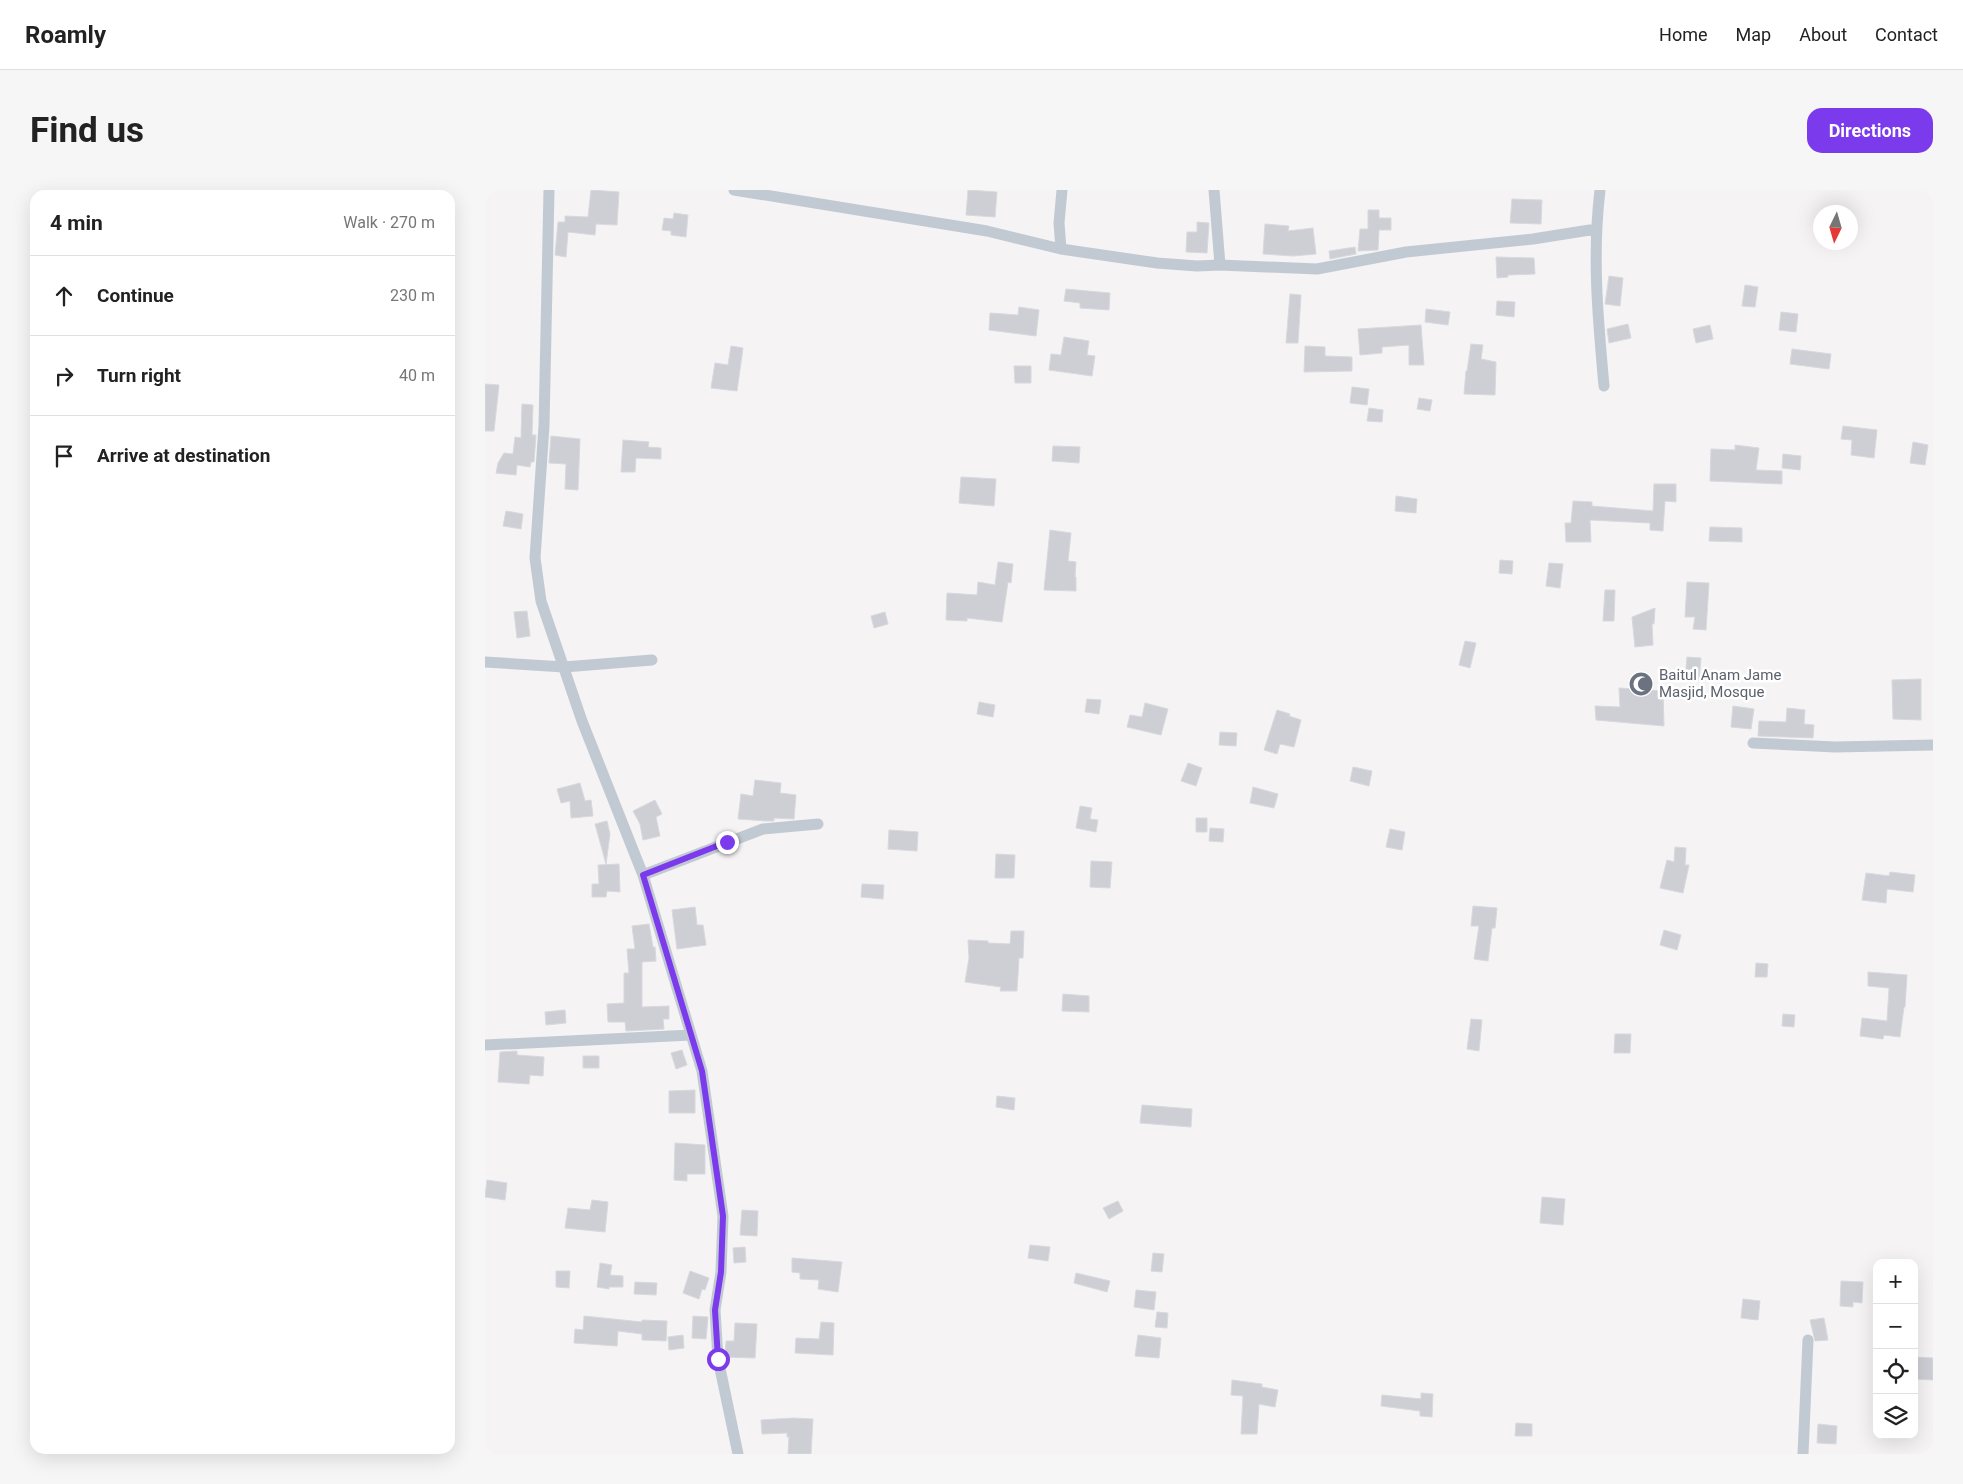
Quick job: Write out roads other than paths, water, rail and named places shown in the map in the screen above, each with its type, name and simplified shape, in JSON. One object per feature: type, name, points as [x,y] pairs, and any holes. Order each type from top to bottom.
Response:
[{"type":"street","points":[[549,190],[544,426],[535,558],[541,601],[582,721],[643,875],[702,1071],[723,1216],[721,1272],[715,1310],[718,1359],[738,1454]]},
{"type":"street","points":[[735,190],[987,232],[1061,249],[1157,263],[1197,266],[1221,265],[1317,269],[1406,252],[1533,239],[1595,229]]},
{"type":"street","points":[[1061,249],[1059,223],[1062,190]]},
{"type":"street","points":[[1214,190],[1221,265]]},
{"type":"street","points":[[1600,190],[1595,229],[1597,305],[1604,386]]},
{"type":"street","points":[[485,662],[564,667],[652,660]]},
{"type":"street","points":[[1753,742],[1835,747],[1933,745]]},
{"type":"street","points":[[643,875],[763,829],[818,824]]},
{"type":"street","points":[[485,1045],[691,1035]]},
{"type":"street","points":[[1803,1454],[1808,1340]]},
{"type":"place","name":"Baitul Anam Jame Masjid, Mosque","points":[[1641,684]]}]
